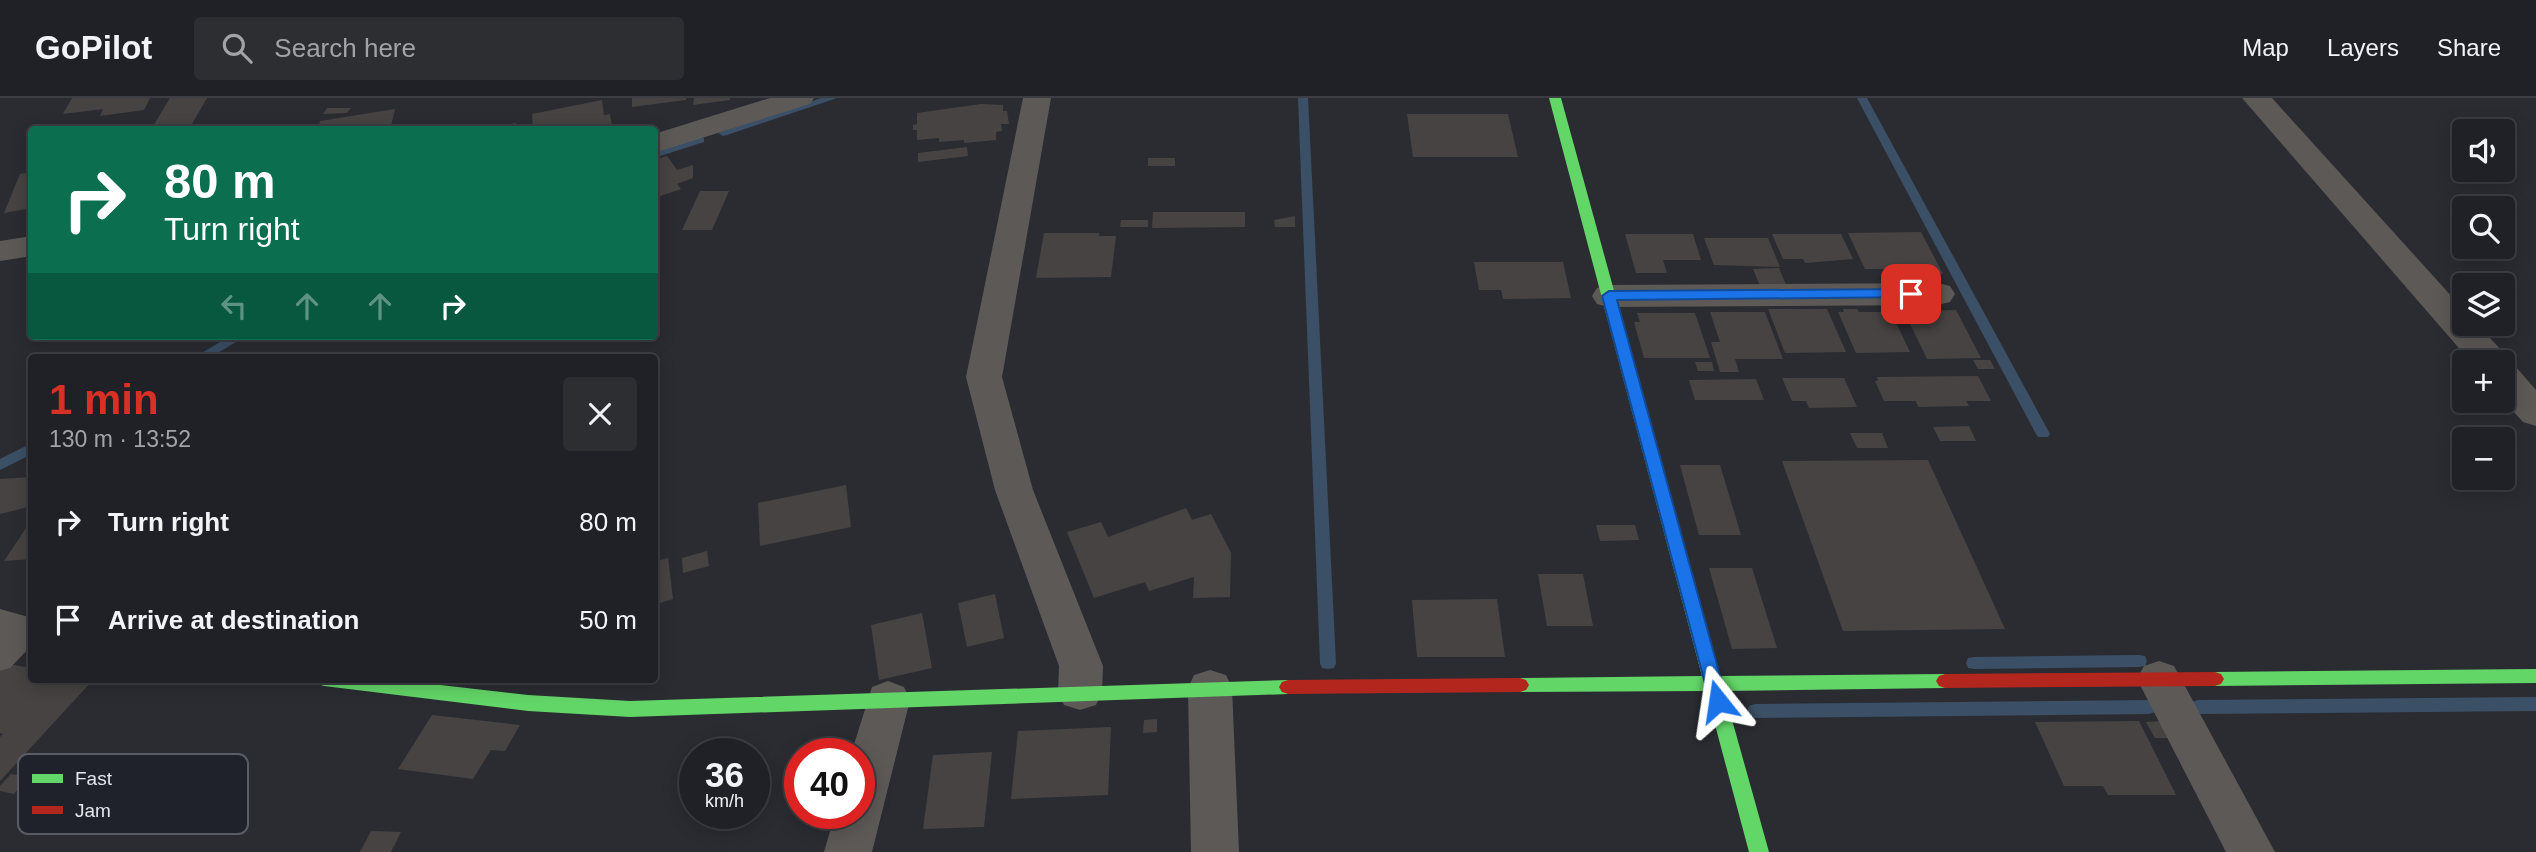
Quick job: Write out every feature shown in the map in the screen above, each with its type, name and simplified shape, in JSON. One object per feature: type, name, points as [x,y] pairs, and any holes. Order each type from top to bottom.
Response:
[{"type":"street","points":[[658,143],[800,98]]},
{"type":"street","points":[[1037,98],[984,377],[1014,490],[1081,666],[1080,692]]},
{"type":"street","points":[[1555,98],[1759,852]]},
{"type":"street","points":[[2256,98],[2480,350]]},
{"type":"street","points":[[0,251],[28,247]]},
{"type":"street","points":[[1609,296],[1938,294]]},
{"type":"street","points":[[2515,389],[2536,412]]},
{"type":"street","points":[[358,683],[528,703],[630,709],[1210,688],[2536,676]]},
{"type":"street","points":[[2159,679],[2250,852]]},
{"type":"street","points":[[1210,688],[1215,852]]},
{"type":"street","points":[[875,748],[888,700]]},
{"type":"street","points":[[848,852],[854,829]]},
{"type":"building","points":[[72,98],[150,98],[144,110],[100,116],[103,109],[63,114]]},
{"type":"building","points":[[170,98],[207,98],[192,124],[153,126]]},
{"type":"building","points":[[632,98],[686,98],[686,100],[632,107]]},
{"type":"building","points":[[694,98],[730,98],[730,100],[693,105]]},
{"type":"building","points":[[602,100],[604,115],[610,114],[612,126],[533,126],[532,114]]},
{"type":"building","points":[[981,104],[1003,105],[1003,111],[1007,111],[1009,124],[1001,124],[1002,131],[996,132],[996,140],[964,143],[964,140],[939,142],[939,138],[917,140],[917,130],[913,130],[913,125],[917,124],[917,113]]},
{"type":"building","points":[[327,108],[351,108],[347,113],[323,114]]},
{"type":"building","points":[[395,109],[391,126],[319,126],[320,121]]},
{"type":"building","points":[[1407,114],[1508,114],[1518,157],[1413,157]]},
{"type":"building","points":[[967,147],[968,156],[918,162],[918,153]]},
{"type":"building","points":[[667,156],[677,170],[693,165],[693,178],[677,184],[681,189],[658,197],[658,159]]},
{"type":"building","points":[[1148,158],[1175,158],[1175,166],[1148,166]]},
{"type":"building","points":[[28,173],[28,209],[4,213],[20,174]]},
{"type":"building","points":[[700,191],[729,191],[712,230],[682,230]]},
{"type":"building","points":[[1153,212],[1245,212],[1245,227],[1152,228]]},
{"type":"building","points":[[1295,216],[1295,227],[1275,227],[1274,220]]},
{"type":"building","points":[[1121,220],[1148,220],[1148,227],[1120,227]]},
{"type":"building","points":[[1921,232],[1943,274],[1915,273],[1912,269],[1865,269],[1848,233]]},
{"type":"building","points":[[1044,233],[1099,233],[1099,236],[1116,236],[1111,277],[1036,278]]},
{"type":"building","points":[[1625,234],[1693,234],[1701,260],[1663,260],[1667,273],[1636,273]]},
{"type":"building","points":[[1772,234],[1841,234],[1853,259],[1805,263],[1803,259],[1783,259]]},
{"type":"building","points":[[1704,238],[1768,238],[1780,267],[1714,265]]},
{"type":"building","points":[[1474,262],[1563,262],[1571,298],[1503,299],[1501,290],[1479,290]]},
{"type":"building","points":[[1779,268],[1787,287],[1760,286],[1753,269]]},
{"type":"building","points":[[1902,307],[1914,307],[1916,311],[1956,310],[1981,358],[1927,359]]},
{"type":"building","points":[[1768,309],[1827,309],[1846,352],[1785,353]]},
{"type":"building","points":[[1843,309],[1891,312],[1910,352],[1856,353],[1838,312],[1844,312]]},
{"type":"building","points":[[1710,312],[1765,312],[1783,359],[1735,359],[1739,372],[1720,372],[1711,342],[1720,342]]},
{"type":"building","points":[[1637,313],[1695,313],[1710,358],[1644,358],[1634,322],[1640,322]]},
{"type":"building","points":[[1973,360],[1990,360],[1995,369],[1978,369]]},
{"type":"building","points":[[1695,362],[1712,362],[1714,371],[1698,371]]},
{"type":"building","points":[[1978,376],[1991,401],[1966,401],[1969,406],[1918,407],[1916,401],[1884,401],[1875,381],[1878,381],[1877,377]]},
{"type":"building","points":[[1782,378],[1844,378],[1857,407],[1809,408],[1806,401],[1792,401]]},
{"type":"building","points":[[1756,379],[1764,400],[1695,400],[1689,380]]},
{"type":"building","points":[[1969,426],[1976,441],[1940,441],[1933,427]]},
{"type":"building","points":[[1850,433],[1882,433],[1888,448],[1857,448]]},
{"type":"building","points":[[1928,460],[2005,629],[1843,631],[1782,461]]},
{"type":"building","points":[[1680,465],[1720,465],[1741,535],[1699,535]]},
{"type":"building","points":[[28,477],[28,507],[0,514],[0,479]]},
{"type":"building","points":[[846,485],[851,527],[760,546],[758,503]]},
{"type":"building","points":[[1186,508],[1192,520],[1211,514],[1231,553],[1230,597],[1193,598],[1194,577],[1149,591],[1145,582],[1094,598],[1067,532],[1101,522],[1108,537]]},
{"type":"building","points":[[28,525],[28,559],[4,561]]},
{"type":"building","points":[[1596,525],[1635,525],[1639,540],[1600,541]]},
{"type":"building","points":[[707,551],[709,566],[683,573],[682,558]]},
{"type":"building","points":[[668,558],[673,599],[658,604],[658,561]]},
{"type":"building","points":[[1709,568],[1752,568],[1777,648],[1732,649]]},
{"type":"building","points":[[1538,574],[1583,574],[1593,626],[1547,626]]},
{"type":"building","points":[[995,594],[1004,638],[967,647],[958,603]]},
{"type":"building","points":[[1497,599],[1505,657],[1417,657],[1412,600]]},
{"type":"building","points":[[922,613],[932,668],[879,680],[871,625]]},
{"type":"building","points":[[7,664],[28,667],[28,683],[90,683],[25,754],[18,754],[18,761],[0,781],[0,737],[3,734],[0,733],[0,671]]},
{"type":"building","points":[[432,715],[520,725],[505,751],[491,750],[473,779],[398,769]]},
{"type":"building","points":[[1157,719],[1157,732],[1143,733],[1144,720]]},
{"type":"building","points":[[2139,721],[2176,795],[2108,795],[2103,786],[2064,786],[2035,722]]},
{"type":"building","points":[[2163,721],[2171,738],[2155,738],[2146,722]]},
{"type":"building","points":[[1111,727],[1108,795],[1011,799],[1018,731]]},
{"type":"building","points":[[992,752],[984,827],[923,829],[933,755]]},
{"type":"building","points":[[11,774],[18,775],[18,789],[14,794],[0,791],[0,786]]},
{"type":"building","points":[[371,831],[401,832],[391,852],[360,852]]},
{"type":"waterway","points":[[723,133],[832,98]]},
{"type":"waterway","points":[[1303,98],[1328,663]]},
{"type":"waterway","points":[[1862,98],[2043,434]]},
{"type":"waterway","points":[[658,154],[700,140]]},
{"type":"waterway","points":[[207,354],[233,340]]},
{"type":"waterway","points":[[0,465],[28,450]]},
{"type":"waterway","points":[[1974,663],[2139,661]]},
{"type":"waterway","points":[[2198,707],[2536,704]]},
{"type":"waterway","points":[[1755,711],[2149,707]]},
{"type":"traffic: fast","points":[[1555,98],[1759,852]]},
{"type":"traffic: fast","points":[[2215,679],[2536,676]]},
{"type":"traffic: fast","points":[[1520,685],[1945,681]]},
{"type":"traffic: fast","points":[[358,683],[528,703],[630,709],[1288,687]]},
{"type":"traffic: jam","points":[[1945,681],[2215,679]]},
{"type":"traffic: jam","points":[[1288,687],[1520,685]]},
{"type":"route","points":[[1718,701],[1609,296],[1911,294]]}]
